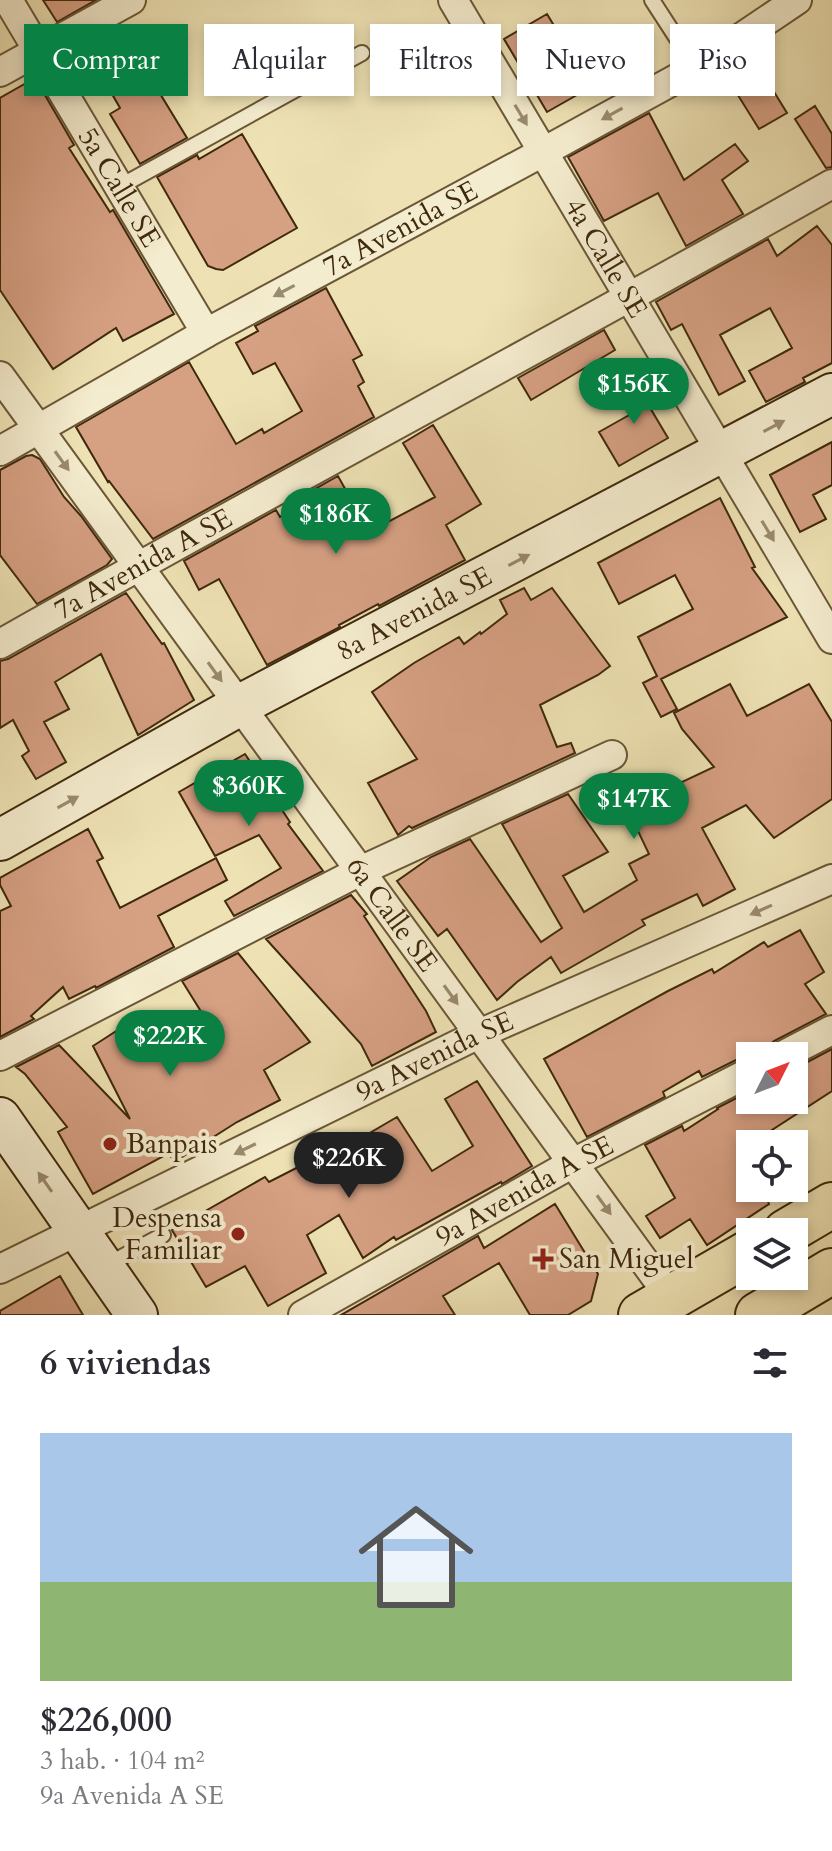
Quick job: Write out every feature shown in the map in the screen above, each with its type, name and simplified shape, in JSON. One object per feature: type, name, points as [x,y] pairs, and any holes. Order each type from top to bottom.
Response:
[{"type":"highway","points":[[808,1219],[832,1205]]},
{"type":"highway","points":[[671,1309],[736,1262]]},
{"type":"highway","points":[[758,1315],[832,1271]]},
{"type":"highway","points":[[671,1309],[710,1300],[736,1284]]},
{"type":"street","name":"5a Calle SE","points":[[8,0],[24,26]]},
{"type":"street","points":[[88,24],[131,0]]},
{"type":"street","name":"4a Calle SE","points":[[453,0],[832,639]]},
{"type":"street","name":"7a Avenida SE","points":[[761,24],[797,0]]},
{"type":"street","points":[[0,72],[24,59]]},
{"type":"street","name":"7a Avenida SE","points":[[0,451],[206,333],[670,82]]},
{"type":"street","name":"5a Calle SE","points":[[65,96],[206,333]]},
{"type":"street","name":"7a Avenida A SE","points":[[0,644],[832,184]]},
{"type":"street","name":"6a Calle SE","points":[[0,376],[573,1163],[671,1309]]},
{"type":"street","name":"8a Avenida SE","points":[[0,840],[240,705],[832,394]]},
{"type":"street","points":[[0,1056],[360,871],[612,755]]},
{"type":"street","name":"9a Avenida SE","points":[[0,1269],[479,1034],[832,879]]},
{"type":"street","points":[[808,1042],[832,1030]]},
{"type":"street","name":"9a Avenida A SE","points":[[303,1315],[573,1163],[736,1079]]},
{"type":"street","points":[[0,1118],[137,1315]]},
{"type":"lane","points":[[652,0],[670,28]]},
{"type":"lane","points":[[119,187],[362,53]]},
{"type":"lane","points":[[103,1267],[163,1235]]},
{"type":"building","points":[[43,0],[96,0],[57,22]]},
{"type":"building","points":[[547,14],[553,24],[530,24]]},
{"type":"building","points":[[517,31],[517,61],[504,39]]},
{"type":"building","points":[[24,84],[24,96],[45,96],[74,145],[69,148],[110,212],[113,210],[174,314],[123,341],[116,328],[53,369],[0,290],[0,98]]},
{"type":"building","points":[[775,94],[787,113],[759,129],[738,96],[775,96]]},
{"type":"building","points":[[113,96],[161,96],[187,138],[140,164],[110,114],[120,108]]},
{"type":"building","points":[[538,96],[575,96],[547,112]]},
{"type":"building","points":[[815,106],[832,134],[832,167],[826,168],[795,119]]},
{"type":"building","points":[[649,113],[684,180],[735,144],[748,161],[722,180],[743,214],[686,246],[658,193],[604,221],[568,157]]},
{"type":"building","points":[[242,134],[297,228],[223,270],[216,269],[208,266],[157,177],[197,155],[199,159]]},
{"type":"building","points":[[817,226],[832,245],[832,363],[803,378],[805,382],[766,402],[749,371],[792,348],[770,308],[720,335],[745,381],[719,395],[682,324],[671,330],[656,302],[768,239],[777,256]]},
{"type":"building","points":[[326,288],[362,355],[353,360],[364,382],[358,386],[374,417],[153,539],[108,482],[76,427],[189,362],[236,444],[262,429],[264,433],[302,411],[275,363],[253,374],[236,343],[258,331],[255,326]]},
{"type":"building","points":[[604,330],[615,350],[531,400],[518,378]]},
{"type":"building","points":[[643,379],[654,395],[646,401],[668,438],[619,466],[599,432],[631,414],[619,395]]},
{"type":"building","points":[[433,425],[481,504],[446,525],[465,560],[267,665],[219,579],[199,590],[184,561],[276,510],[280,517],[312,500],[308,493],[338,476],[369,532],[435,497],[403,443]]},
{"type":"building","points":[[832,442],[832,485],[813,495],[826,519],[800,532],[770,475]]},
{"type":"building","points":[[32,455],[40,459],[64,497],[112,559],[107,565],[37,604],[0,555],[0,470]]},
{"type":"building","points":[[720,498],[755,567],[752,568],[787,617],[661,679],[677,709],[661,717],[643,683],[657,676],[638,637],[693,609],[675,575],[619,604],[598,563]]},
{"type":"building","points":[[524,588],[531,600],[552,588],[610,666],[540,705],[557,747],[571,743],[575,753],[412,828],[409,826],[398,835],[368,783],[417,759],[372,692],[459,637],[464,644],[481,634],[507,614],[500,600]]},
{"type":"building","points":[[126,593],[164,643],[194,700],[138,735],[101,654],[55,682],[69,709],[44,722],[66,762],[36,779],[22,756],[29,751],[13,720],[0,728],[0,661]]},
{"type":"building","points":[[730,684],[747,716],[809,684],[832,722],[832,799],[774,838],[746,805],[702,828],[735,889],[703,906],[697,894],[642,920],[645,925],[561,973],[551,957],[497,1000],[447,929],[438,936],[397,881],[431,857],[470,839],[541,942],[562,928],[502,824],[568,794],[608,852],[563,876],[584,912],[637,880],[629,864],[649,854],[627,808],[714,767],[682,729],[674,713]]},
{"type":"building","points":[[245,754],[290,822],[288,824],[323,871],[234,916],[225,901],[281,868],[259,835],[215,856],[179,792]]},
{"type":"building","points":[[88,829],[103,858],[97,861],[120,908],[216,858],[227,880],[158,916],[174,947],[69,999],[63,987],[31,1016],[34,1019],[0,1037],[0,911],[11,906],[0,885],[0,878]]},
{"type":"building","points":[[351,895],[367,914],[364,916],[426,1011],[436,1032],[372,1066],[361,1044],[266,939]]},
{"type":"building","points":[[800,930],[824,972],[805,984],[826,1014],[773,1042],[736,1042],[736,1060],[702,1077],[699,1071],[663,1092],[665,1097],[587,1137],[544,1059],[668,991],[712,969],[714,973],[764,942],[768,947]]},
{"type":"building","points":[[238,953],[310,1042],[264,1070],[280,1100],[237,1122],[174,1162],[169,1153],[93,1194],[58,1132],[67,1127],[16,1067],[59,1045],[130,1119],[93,1046],[152,1012],[183,1060],[215,1034],[182,981]]},
{"type":"building","points":[[832,1049],[832,1091],[808,1107],[808,1062]]},
{"type":"building","points":[[477,1081],[532,1166],[396,1240],[394,1237],[363,1258],[339,1215],[307,1235],[326,1273],[268,1306],[245,1266],[206,1287],[172,1230],[265,1177],[269,1182],[318,1157],[320,1162],[397,1117],[432,1171],[473,1146],[445,1099]]},
{"type":"building","points":[[736,1098],[736,1114],[797,1114],[772,1130],[736,1130],[736,1202],[769,1204],[748,1218],[736,1218],[736,1226],[707,1245],[690,1219],[660,1238],[646,1216],[675,1198],[645,1145],[682,1126],[684,1131]]},
{"type":"building","name":"San Miguel","points":[[555,1204],[598,1274],[591,1301],[568,1315],[530,1315],[499,1263],[443,1296],[455,1315],[341,1315],[478,1236],[484,1248]]},
{"type":"building","points":[[60,1276],[83,1315],[0,1315],[0,1311]]},
{"type":"place","name":"Banpais","points":[[110,1144]]},
{"type":"place","name":"Despensa Familiar","points":[[238,1234]]},
{"type":"place","name":"San Miguel","points":[[543,1259]]}]
